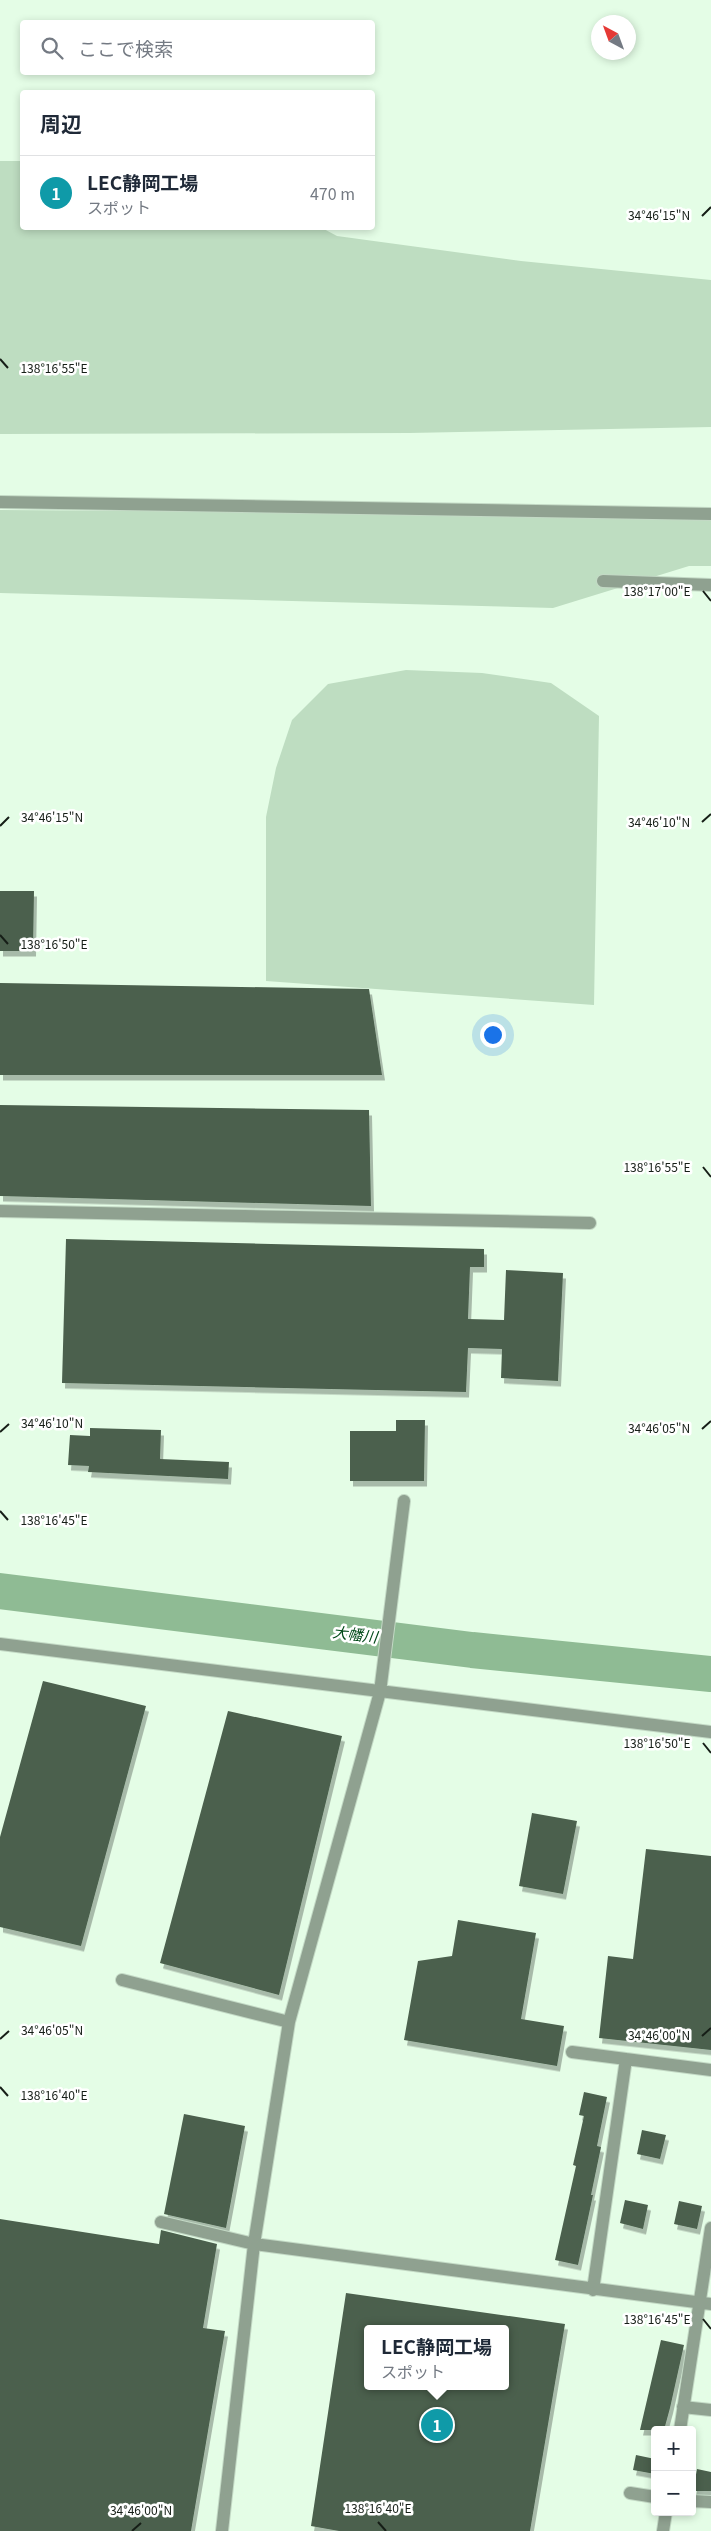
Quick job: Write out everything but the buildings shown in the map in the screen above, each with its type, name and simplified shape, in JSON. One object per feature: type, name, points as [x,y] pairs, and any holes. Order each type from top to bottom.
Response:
[{"type":"street","points":[[0,502],[711,514]]},
{"type":"street","points":[[603,581],[711,585]]},
{"type":"street","points":[[0,1211],[590,1224]]},
{"type":"street","points":[[222,2531],[254,2244],[288,2022],[380,1692],[392,1584],[404,1501]]},
{"type":"street","points":[[0,1644],[711,1732]]},
{"type":"street","points":[[122,1980],[288,2022]]},
{"type":"street","points":[[572,2052],[711,2070]]},
{"type":"street","points":[[593,2290],[626,2060]]},
{"type":"street","points":[[161,2222],[254,2244],[593,2290],[706,2303]]},
{"type":"street","points":[[681,2426],[706,2303],[711,2228]]},
{"type":"street","points":[[683,2407],[711,2410]]},
{"type":"street","points":[[630,2493],[651,2496]]},
{"type":"street","points":[[696,2501],[711,2502]]},
{"type":"street","points":[[663,2531],[665,2516]]},
{"type":"green space","points":[[0,161],[20,161],[20,230],[326,230],[337,236],[521,261],[711,280],[711,427],[409,433],[0,434]]},
{"type":"green space","points":[[0,510],[711,515],[711,566],[689,566],[553,608],[0,593]]},
{"type":"green space","points":[[406,670],[482,673],[551,683],[599,716],[594,1005],[266,981],[266,817],[276,768],[292,720],[328,684]]},
{"type":"waterway","name":"大幡川","points":[[0,1591],[472,1650],[711,1674]]},
{"type":"place","name":"LEC静岡工場","points":[[437,2425]]}]
